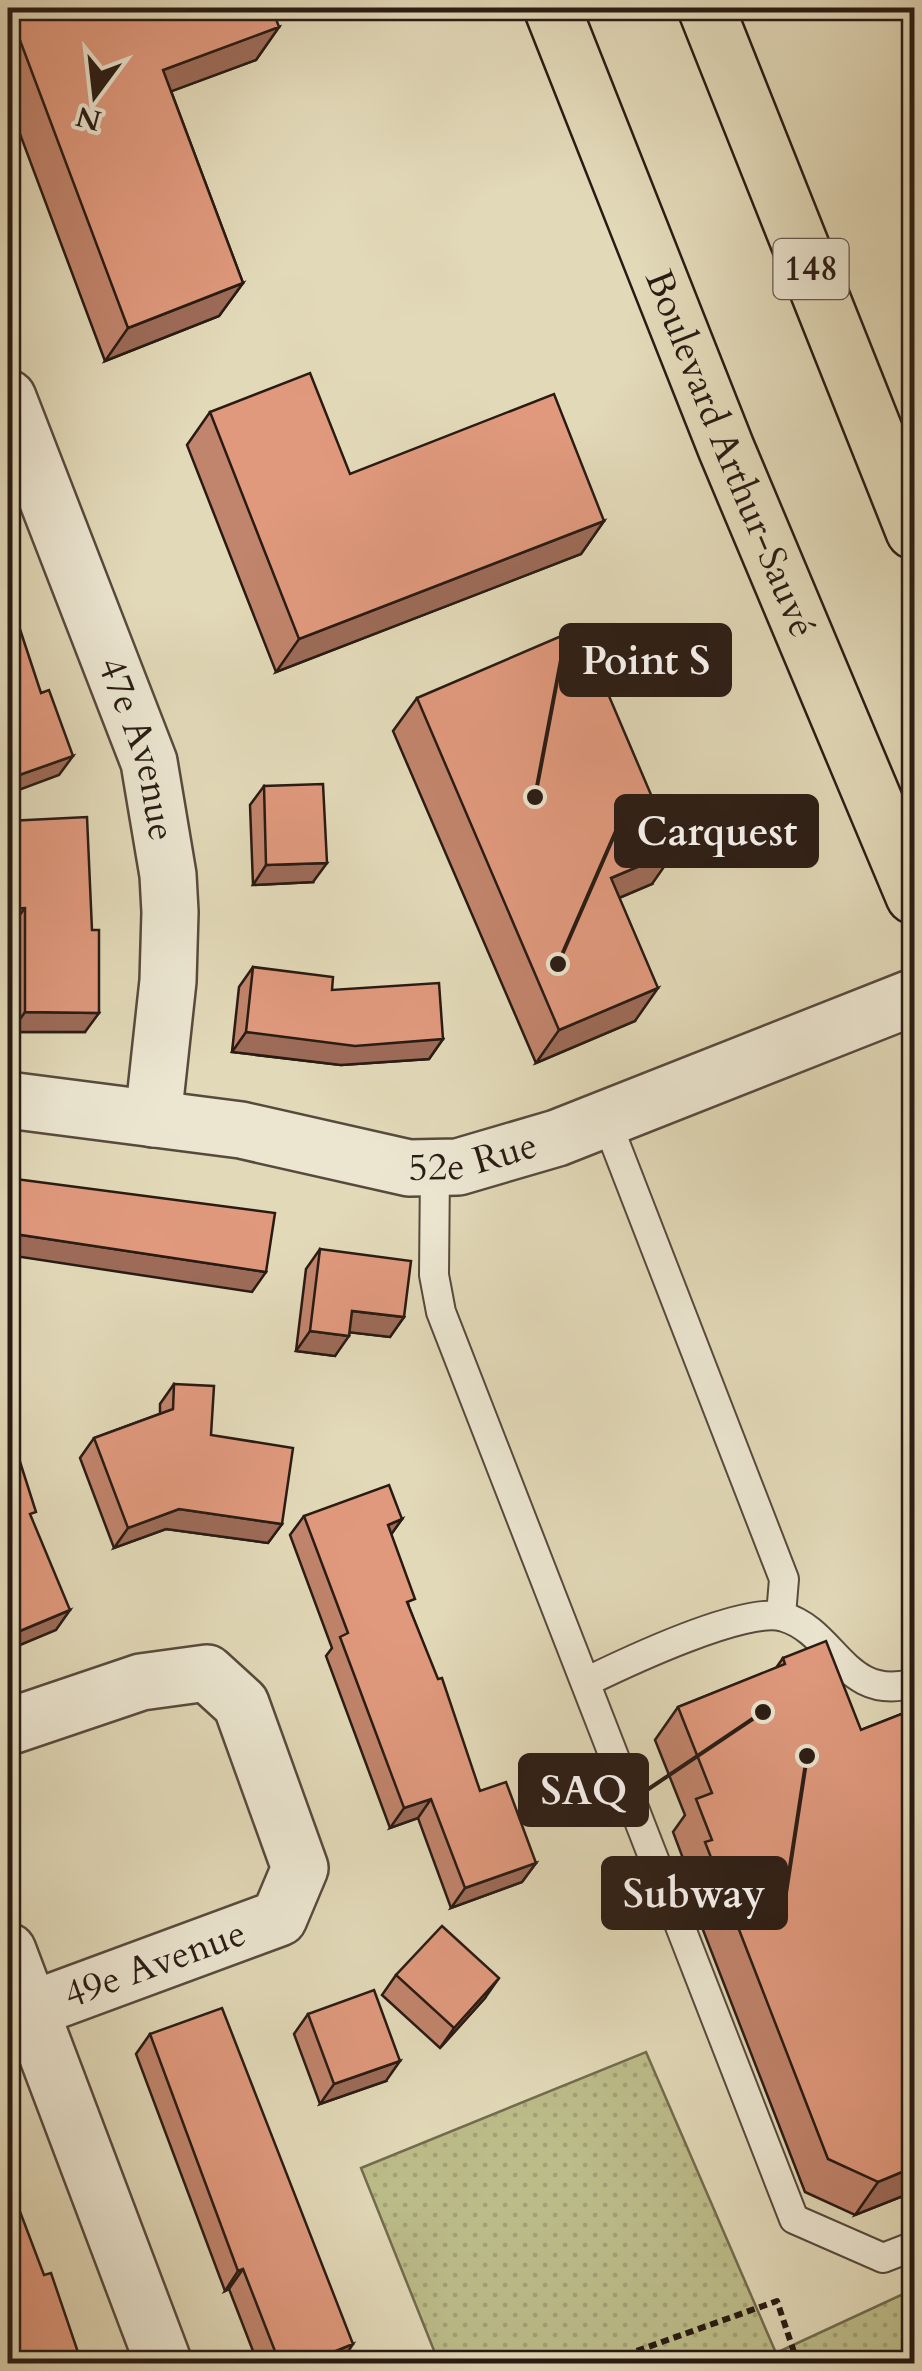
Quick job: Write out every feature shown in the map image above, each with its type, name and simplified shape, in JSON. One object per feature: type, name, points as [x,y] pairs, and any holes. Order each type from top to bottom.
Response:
[{"type":"main road","name":"Boulevard Arthur-Sauvé","points":[[552,8],[726,448],[914,896]]},
{"type":"main road","name":"148","points":[[706,8],[914,531]]},
{"type":"street","name":"47e Avenue","points":[[8,398],[149,762],[168,876],[170,930],[153,1119]]},
{"type":"street","name":"52e Rue","points":[[8,1100],[241,1130],[378,1162],[435,1170],[512,1154],[914,997]]},
{"type":"street","name":"49e Avenue","points":[[8,1726],[141,1682],[207,1673],[241,1704],[300,1868],[279,1918],[30,2010]]},
{"type":"street","name":"49e Avenue","points":[[8,1951],[164,2364]]},
{"type":"lane","points":[[606,1120],[784,1579],[781,1616]]},
{"type":"lane","points":[[435,1170],[433,1254],[438,1301],[794,2219],[884,2258],[914,2246]]},
{"type":"lane","points":[[588,1682],[739,1620],[781,1616],[804,1628],[860,1678],[886,1687],[914,1683]]},
{"type":"path","points":[[600,2364],[777,2302],[798,2364]]},
{"type":"green space","points":[[646,2052],[776,2353],[914,2289],[914,2363],[439,2363],[361,2168]]},
{"type":"building","points":[[44,8],[272,8],[279,27],[163,70],[243,283],[128,328],[12,19]]},
{"type":"building","points":[[310,373],[350,474],[554,394],[604,521],[299,639],[210,412]]},
{"type":"building","points":[[8,593],[41,693],[49,690],[73,756],[8,779]]},
{"type":"building","points":[[580,628],[675,851],[611,878],[658,988],[559,1030],[417,698]]},
{"type":"building","points":[[323,784],[327,863],[266,865],[264,786]]},
{"type":"building","points":[[87,817],[92,930],[99,930],[99,1013],[25,1012],[25,908],[8,909],[8,821]]},
{"type":"building","points":[[253,967],[333,977],[332,990],[439,983],[443,1039],[355,1046],[246,1032]]},
{"type":"building","points":[[8,1178],[275,1213],[266,1272],[8,1233]]},
{"type":"building","points":[[320,1249],[411,1261],[404,1317],[352,1311],[349,1336],[310,1331]]},
{"type":"building","points":[[174,1384],[214,1386],[211,1435],[293,1448],[282,1524],[179,1509],[128,1528],[94,1438],[173,1409]]},
{"type":"building","points":[[14,1443],[36,1512],[30,1514],[70,1610],[8,1636],[8,1445]]},
{"type":"building","points":[[389,1485],[402,1519],[388,1525],[415,1599],[407,1602],[438,1679],[442,1678],[480,1791],[506,1782],[536,1863],[465,1888],[431,1799],[404,1808],[340,1637],[348,1633],[304,1516]]},
{"type":"building","points":[[826,1641],[861,1730],[914,1709],[914,2167],[878,2182],[828,2159],[705,1842],[712,1840],[696,1799],[712,1793],[678,1707],[785,1664],[783,1658]]},
{"type":"building","points":[[442,1926],[499,1978],[454,2028],[396,1975]]},
{"type":"building","points":[[374,1990],[400,2061],[334,2084],[308,2014]]},
{"type":"building","points":[[222,2008],[353,2344],[304,2364],[280,2364],[243,2269],[238,2271],[150,2034]]},
{"type":"building","points":[[8,2186],[44,2275],[51,2273],[82,2364],[8,2363]]},
{"type":"place","name":"Point S","points":[[535,797]]},
{"type":"place","name":"Carquest","points":[[558,964]]},
{"type":"place","name":"SAQ","points":[[763,1712]]},
{"type":"place","name":"Subway","points":[[807,1756]]}]
